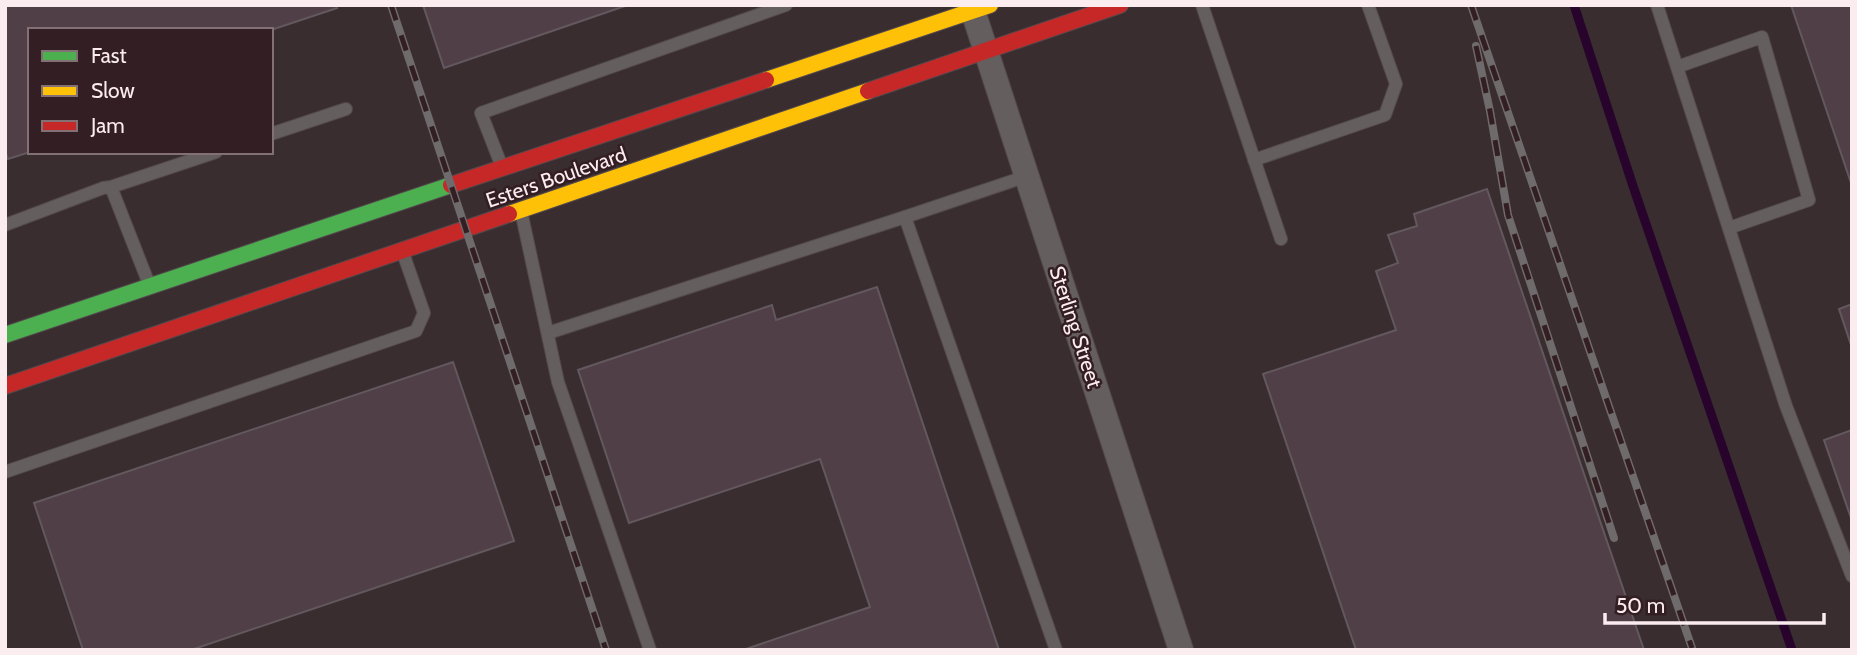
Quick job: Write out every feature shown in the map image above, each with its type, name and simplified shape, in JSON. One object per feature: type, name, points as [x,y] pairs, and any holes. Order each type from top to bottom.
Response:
[{"type":"main road","name":"Esters Boulevard","points":[[5,386],[1120,5]]},
{"type":"main road","name":"Esters Boulevard","points":[[5,335],[978,7]]},
{"type":"street","name":"Sterling Street","points":[[978,7],[986,51],[1181,650]]},
{"type":"lane","points":[[503,168],[481,113],[786,5]]},
{"type":"lane","points":[[1202,5],[1281,239]]},
{"type":"lane","points":[[1254,160],[1385,115],[1396,84],[1368,5]]},
{"type":"lane","points":[[1657,5],[1786,405],[1852,576]]},
{"type":"lane","points":[[1677,67],[1762,37],[1809,200],[1729,228]]},
{"type":"lane","points":[[273,133],[346,109]]},
{"type":"lane","points":[[5,225],[103,188],[210,154]]},
{"type":"lane","points":[[548,332],[1027,176]]},
{"type":"lane","points":[[111,187],[149,286]]},
{"type":"lane","points":[[521,211],[558,382],[650,650]]},
{"type":"lane","points":[[905,217],[1055,650]]},
{"type":"lane","points":[[5,472],[416,331],[424,313],[403,251]]},
{"type":"building","points":[[5,5],[336,5],[337,8],[273,29],[28,28],[28,153],[8,159],[5,151]]},
{"type":"building","points":[[423,5],[628,5],[444,68]]},
{"type":"building","points":[[1791,5],[1852,5],[1852,186]]},
{"type":"building","points":[[1487,189],[1644,650],[1356,650],[1263,374],[1396,330],[1376,271],[1398,263],[1388,235],[1417,226],[1414,214]]},
{"type":"building","points":[[877,287],[999,650],[743,650],[870,607],[820,459],[629,523],[578,370],[772,305],[776,320]]},
{"type":"building","points":[[1852,304],[1852,348],[1839,309]]},
{"type":"building","points":[[453,362],[514,541],[191,650],[83,650],[34,503]]},
{"type":"building","points":[[1852,430],[1852,521],[1824,440]]},
{"type":"waterway","points":[[1574,5],[1792,650]]},
{"type":"railway","points":[[391,5],[606,650]]},
{"type":"railway","points":[[1471,5],[1692,648]]},
{"type":"railway","points":[[1476,46],[1508,215],[1614,538]]},
{"type":"traffic: fast","points":[[5,335],[451,185]]},
{"type":"traffic: slow","points":[[766,80],[990,5]]},
{"type":"traffic: slow","points":[[509,214],[868,91]]},
{"type":"traffic: jam","points":[[868,91],[1120,5]]},
{"type":"traffic: jam","points":[[451,185],[766,80]]},
{"type":"traffic: jam","points":[[5,386],[509,214]]}]
